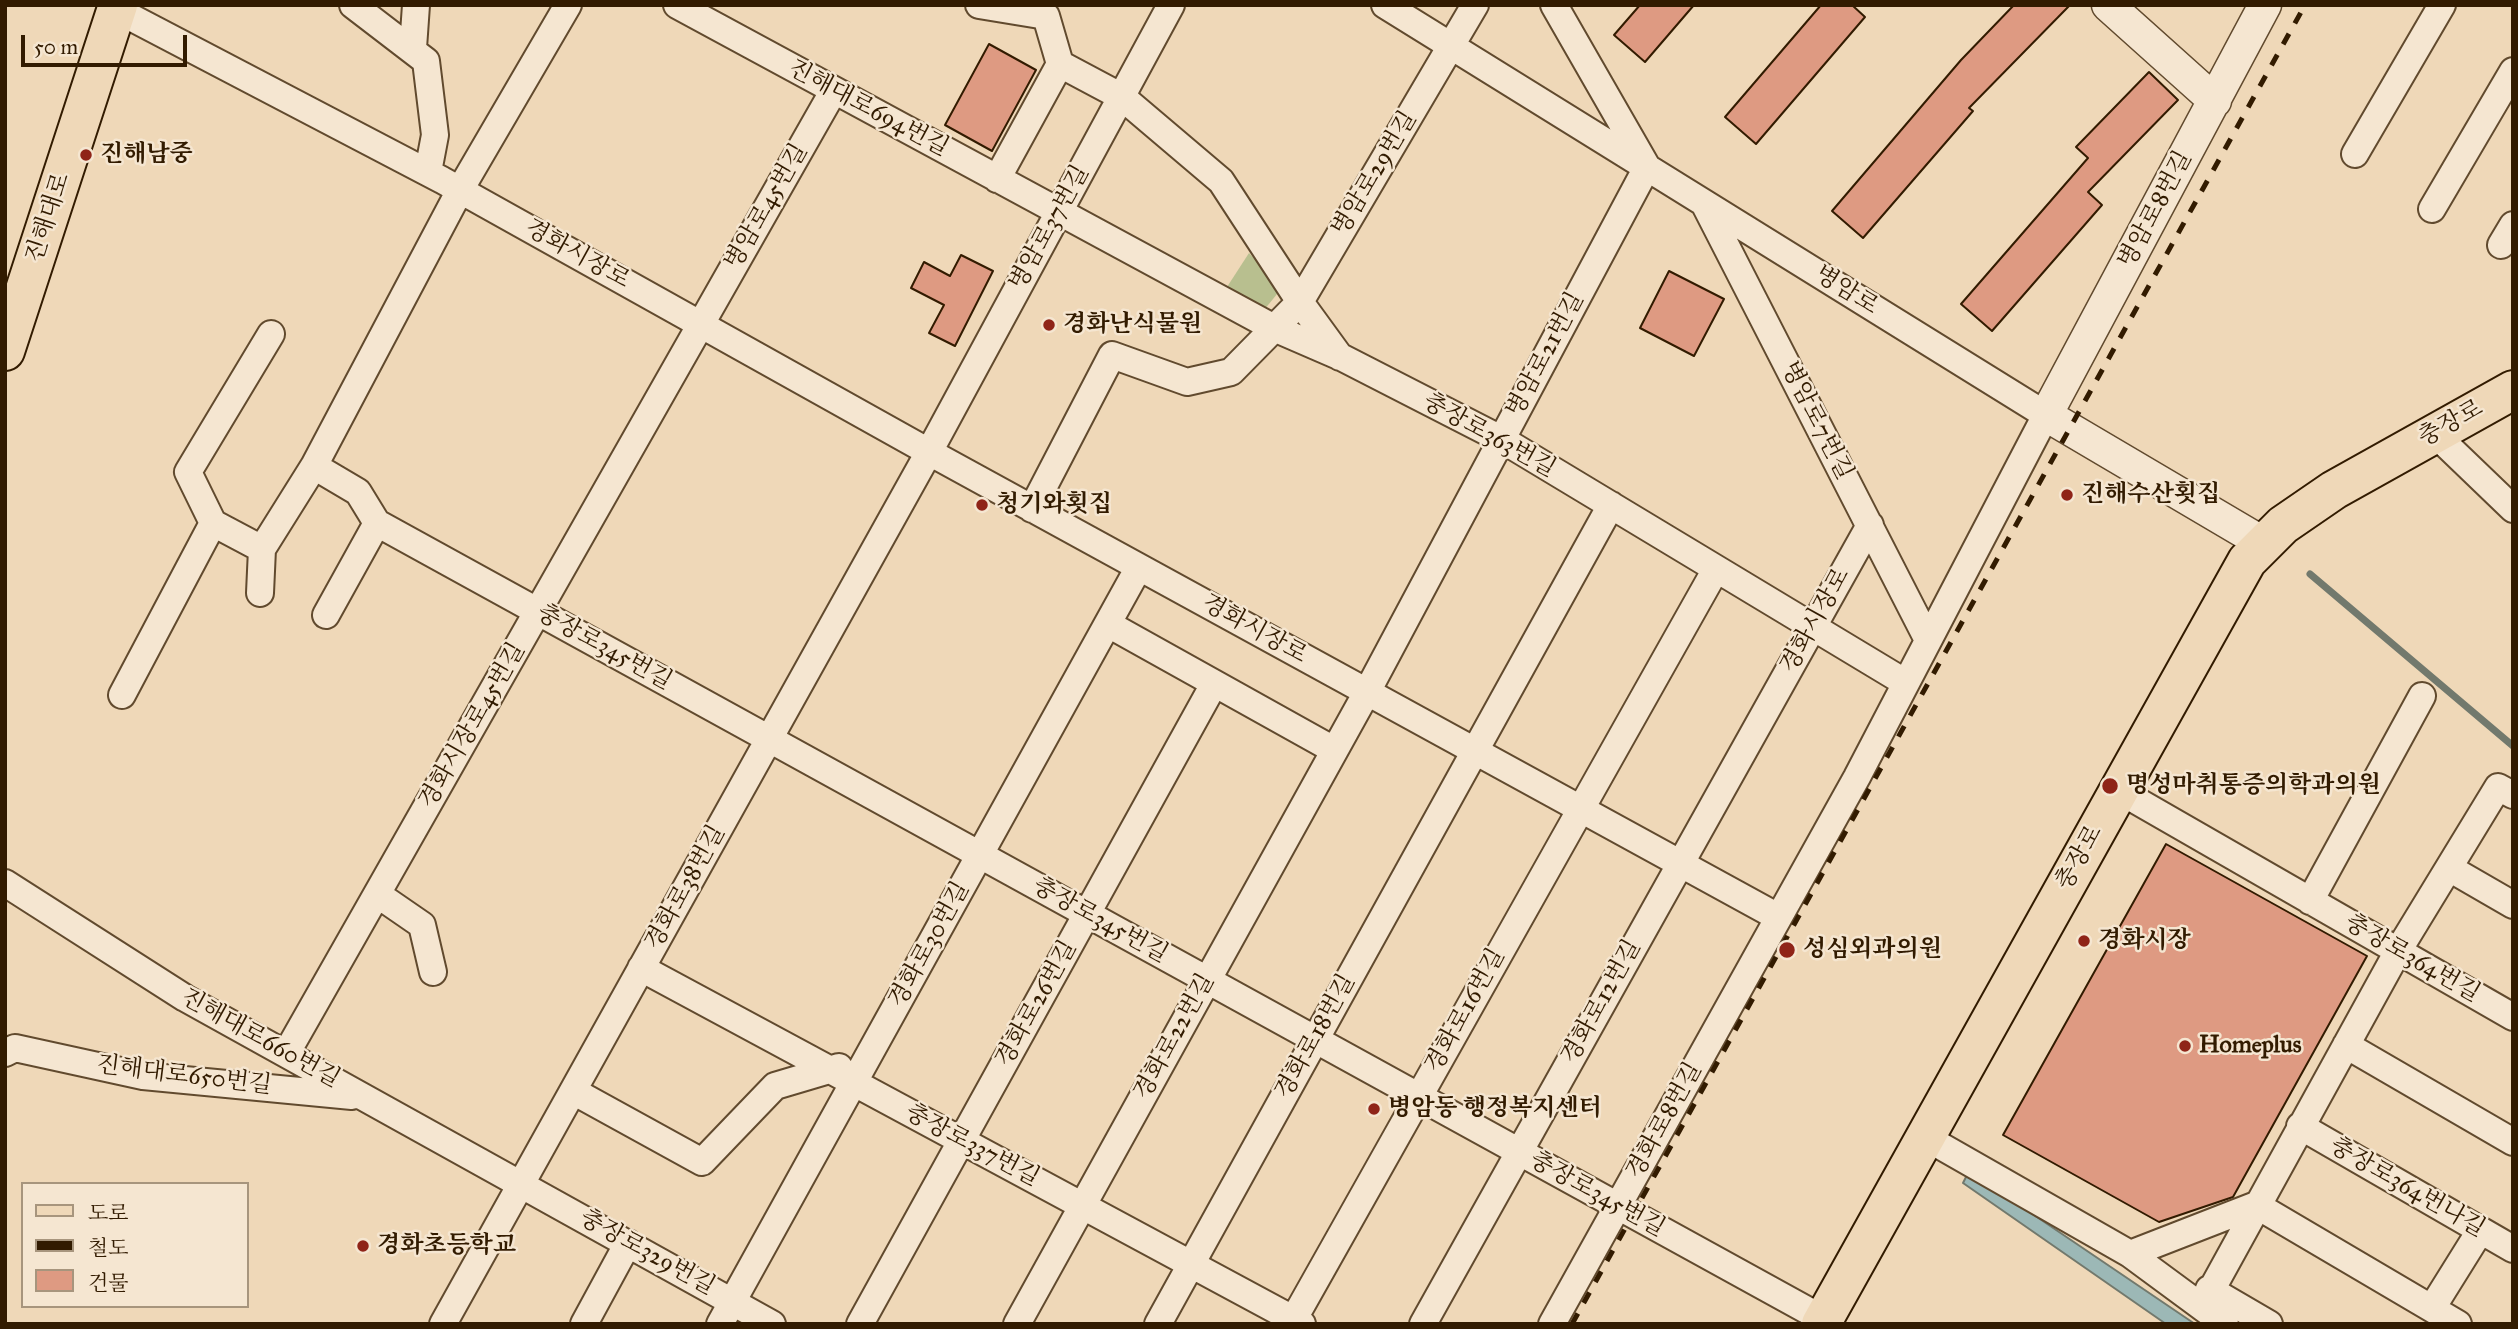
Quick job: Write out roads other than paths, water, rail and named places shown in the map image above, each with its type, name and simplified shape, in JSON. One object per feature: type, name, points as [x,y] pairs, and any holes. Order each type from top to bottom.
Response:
[{"type":"main road","name":"진해대로","points":[[5,351],[117,8]]},
{"type":"main road","name":"충장로","points":[[1822,1322],[2228,591],[2263,543],[2334,490],[2513,390]]},
{"type":"street","points":[[353,5],[413,48],[426,61],[435,135],[428,172]]},
{"type":"street","points":[[413,48],[416,5]]},
{"type":"street","points":[[260,593],[262,549],[314,466],[460,190],[568,5]]},
{"type":"street","name":"진해대로694번길","points":[[677,5],[1059,212]]},
{"type":"street","points":[[979,5],[1045,16],[1060,64],[1122,97],[1222,181],[1300,302],[1341,358]]},
{"type":"street","name":"병암로37번길","points":[[929,452],[1171,5]]},
{"type":"street","name":"병암로","points":[[1385,5],[2046,415]]},
{"type":"street","name":"병암로29번길","points":[[1300,302],[1475,5]]},
{"type":"street","name":"병암로","points":[[1554,5],[1647,167]]},
{"type":"street","points":[[2108,5],[2215,100]]},
{"type":"street","name":"병암로8번길","points":[[2046,415],[2265,5]]},
{"type":"street","points":[[2355,154],[2442,5]]},
{"type":"street","name":"경화시장로","points":[[117,8],[428,172],[1032,509],[1778,917]]},
{"type":"street","points":[[998,179],[1060,64]]},
{"type":"street","points":[[2432,209],[2513,71]]},
{"type":"street","name":"병암로45번길","points":[[701,324],[834,90]]},
{"type":"street","name":"병암로21번길","points":[[1367,692],[1647,167]]},
{"type":"street","name":"병암로7번길","points":[[1704,203],[1928,640]]},
{"type":"street","name":"충장로363번길","points":[[1059,212],[1274,328],[1341,358],[1501,439],[1906,683]]},
{"type":"street","points":[[1032,509],[1112,355],[1187,382],[1231,372],[1300,302]]},
{"type":"street","name":"경화시장로45번길","points":[[286,1054],[701,324]]},
{"type":"street","points":[[262,549],[213,523],[188,472],[271,334]]},
{"type":"street","points":[[1778,917],[1906,683],[2046,415],[2263,543]]},
{"type":"street","points":[[2434,433],[2513,509]]},
{"type":"street","name":"경화로38번길","points":[[443,1324],[929,452]]},
{"type":"street","points":[[314,466],[358,492],[377,523],[326,615]]},
{"type":"street","points":[[1475,751],[1611,505]]},
{"type":"street","points":[[122,695],[213,523]]},
{"type":"street","name":"충장로345번길","points":[[377,523],[1618,1206],[1822,1322]]},
{"type":"street","name":"경화시장로","points":[[1679,863],[1870,525]]},
{"type":"street","name":"경화로30번길","points":[[727,1313],[1139,567]]},
{"type":"street","points":[[1580,808],[1716,569]]},
{"type":"street","points":[[1108,624],[1334,750]]},
{"type":"street","name":"경화로26번길","points":[[860,1324],[1214,684]]},
{"type":"street","name":"경화로22번길","points":[[1017,1324],[1367,692]]},
{"type":"street","points":[[2310,901],[2422,696]]},
{"type":"street","name":"경화로18번길","points":[[1158,1324],[1475,751]]},
{"type":"street","name":"충장로364번나길","points":[[2205,1298],[2398,951],[2498,787],[2513,795]]},
{"type":"street","name":"충장로364번길","points":[[2118,790],[2513,1017]]},
{"type":"street","name":"경화로16번길","points":[[1296,1322],[1580,808]]},
{"type":"street","name":"경화로12번길","points":[[1423,1324],[1679,863]]},
{"type":"street","points":[[2449,868],[2513,905]]},
{"type":"street","name":"진해대로660번길","points":[[5,883],[185,998],[522,1183]]},
{"type":"street","points":[[377,894],[422,925],[433,972]]},
{"type":"street","name":"경화로8번길","points":[[1552,1324],[1778,917]]},
{"type":"street","name":"충장로337번길","points":[[641,968],[1296,1322]]},
{"type":"street","points":[[2346,1045],[2513,1142]]},
{"type":"street","name":"진해대로650번길","points":[[5,1053],[15,1048],[143,1076],[365,1097]]},
{"type":"street","points":[[573,1091],[702,1162],[775,1086],[867,1059]]},
{"type":"street","name":"충장로364번나길","points":[[2300,1126],[2513,1249]]},
{"type":"street","points":[[1925,1137],[2205,1298],[2270,1324]]},
{"type":"street","name":"충장로329번길","points":[[522,1183],[628,1243],[727,1313],[772,1324]]},
{"type":"street","points":[[2130,1254],[2256,1205],[2458,1324]]},
{"type":"street","points":[[2432,1308],[2480,1231]]},
{"type":"street","points":[[584,1324],[628,1243]]},
{"type":"street","points":[[2205,1298],[2225,1324]]},
{"type":"water","points":[[1969,1171],[2195,1324],[2166,1324],[1963,1183]]},
{"type":"waterway","points":[[2310,574],[2513,746]]},
{"type":"railway","points":[[1572,1324],[2305,5]]},
{"type":"place","name":"진해남중","points":[[86,155]]},
{"type":"place","name":"경화난식물원","points":[[1049,325]]},
{"type":"place","name":"진해수산횟집","points":[[2067,495]]},
{"type":"place","name":"청기와횟집","points":[[982,505]]},
{"type":"place","name":"명성마취통증의학과의원","points":[[2110,786]]},
{"type":"place","name":"경화시장","points":[[2084,941]]},
{"type":"place","name":"성심외과의원","points":[[1787,950]]},
{"type":"place","name":"Homeplus","points":[[2185,1046]]},
{"type":"place","name":"병암동 행정복지센터","points":[[1374,1109]]},
{"type":"place","name":"경화초등학교","points":[[363,1246]]}]
